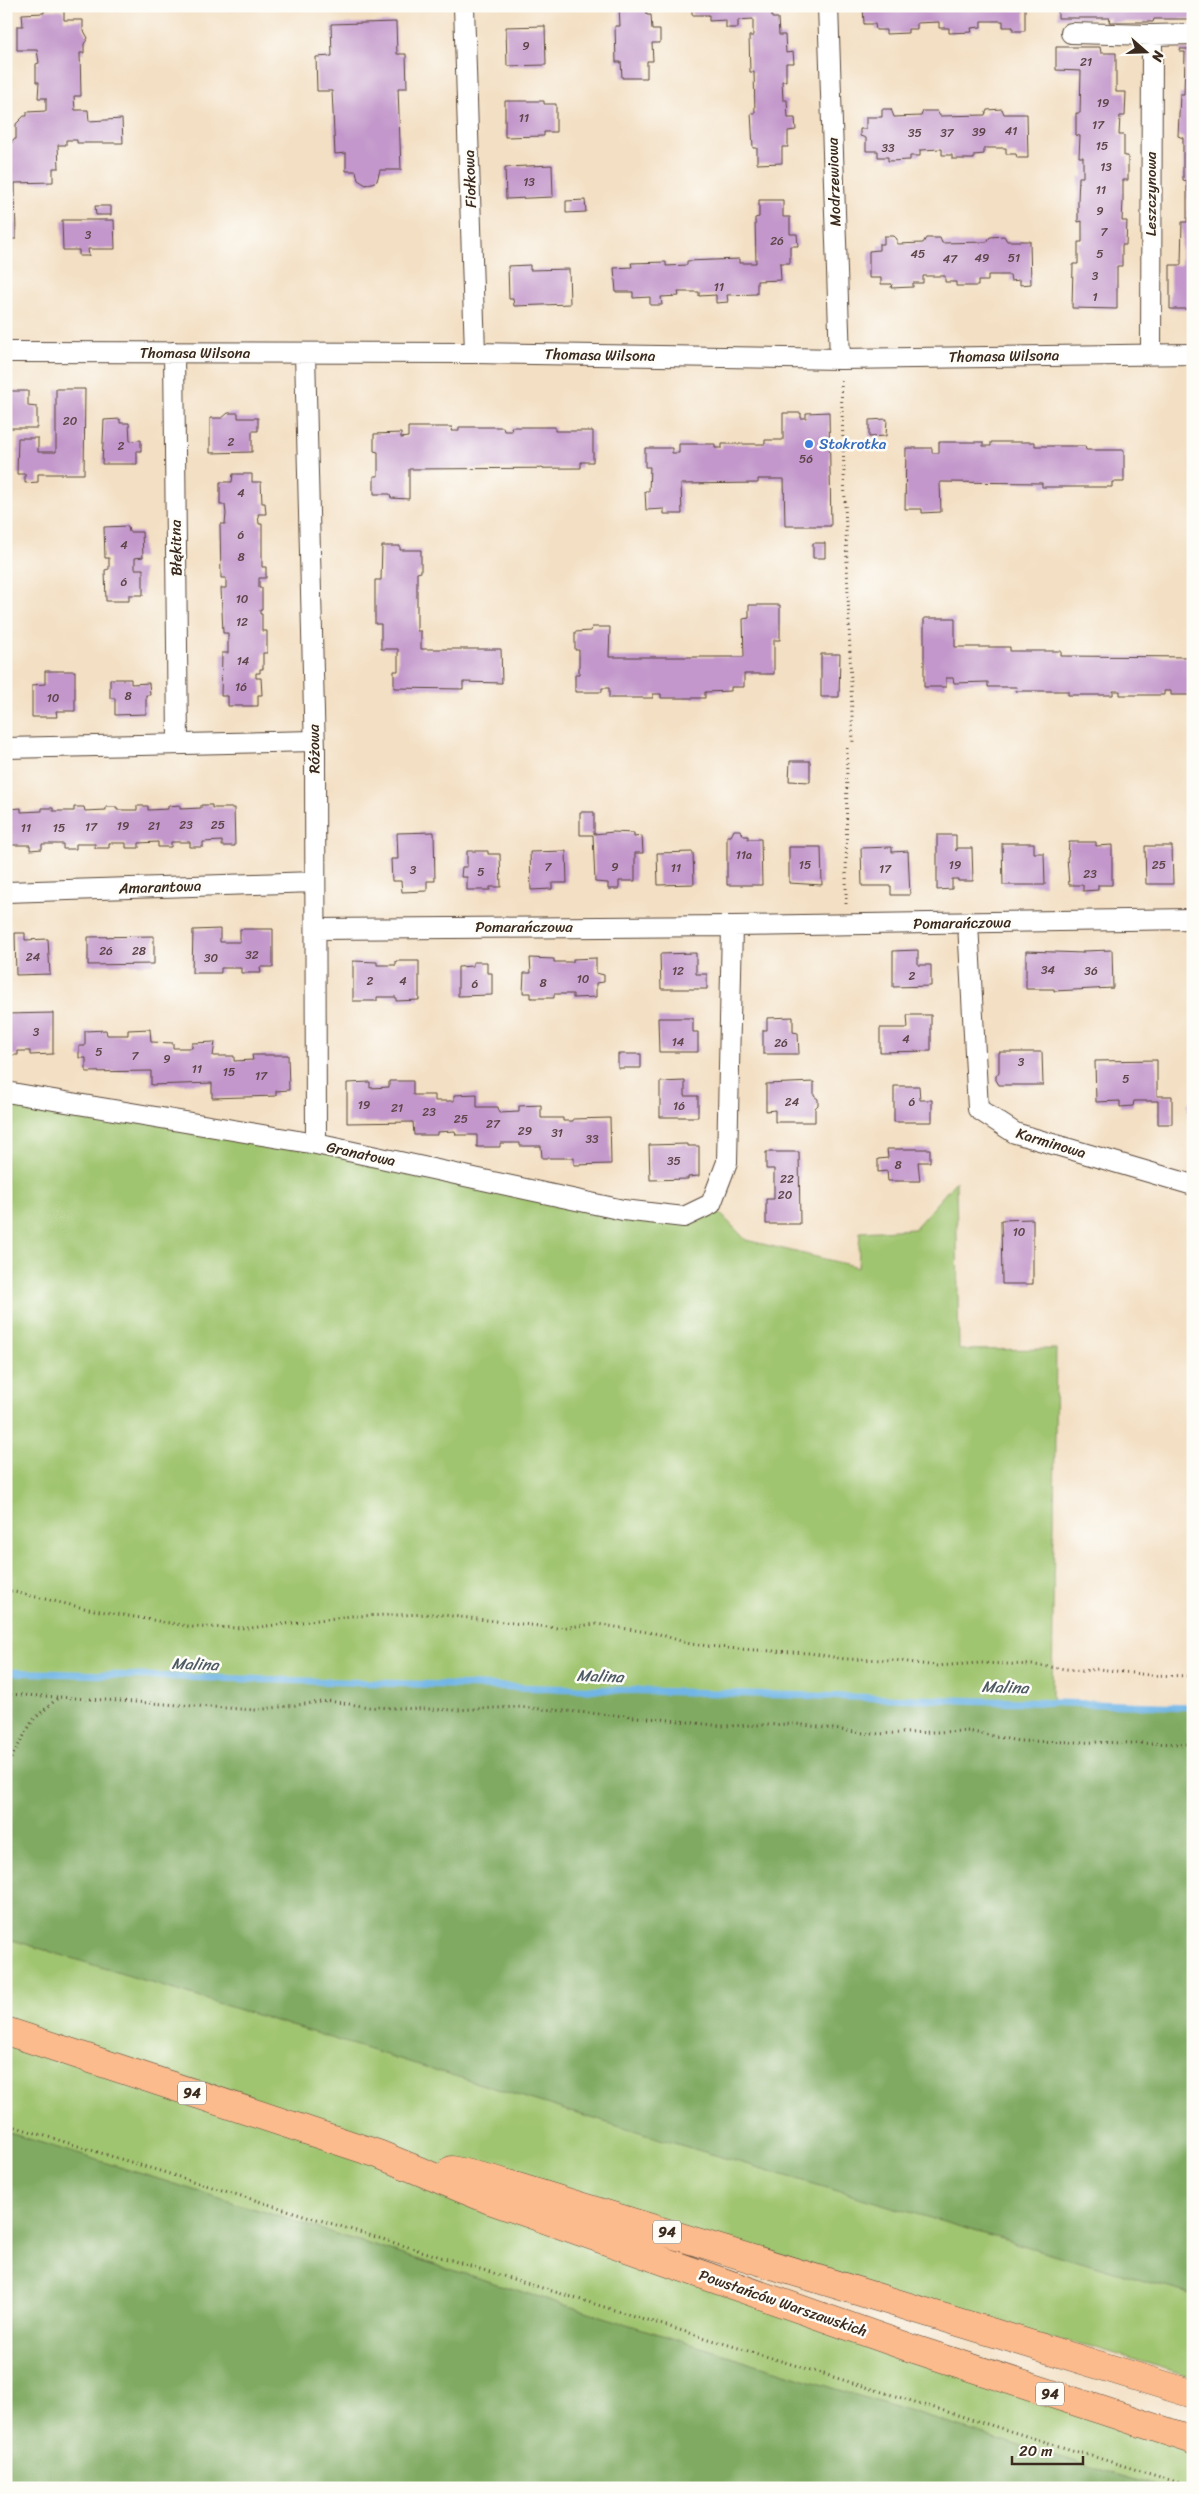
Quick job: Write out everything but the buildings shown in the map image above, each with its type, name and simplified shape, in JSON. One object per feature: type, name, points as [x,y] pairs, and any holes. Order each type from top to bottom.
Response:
[{"type":"main road","name":"Powstańców Warszawskich","points":[[6,2031],[378,2154],[490,2200],[898,2344],[1193,2440]]},
{"type":"main road","name":"Powstańców Warszawskich","points":[[378,2154],[495,2180],[1193,2394]]},
{"type":"street","name":"Fiołkowa","points":[[464,6],[475,353]]},
{"type":"street","name":"Modrzewiowa","points":[[828,6],[840,358]]},
{"type":"street","points":[[1072,33],[1193,34]]},
{"type":"street","name":"Leszczynowa","points":[[1151,353],[1152,35]]},
{"type":"street","name":"Thomasa Wilsona","points":[[6,352],[475,353],[840,358],[1193,354]]},
{"type":"street","name":"Błękitna","points":[[174,352],[178,743]]},
{"type":"street","name":"Różowa","points":[[305,353],[314,741],[316,1144]]},
{"type":"street","points":[[6,748],[314,741]]},
{"type":"street","name":"Amarantowa","points":[[6,892],[314,882]]},
{"type":"street","name":"Pomarańczowa","points":[[316,929],[732,926],[1193,919]]},
{"type":"street","name":"Karminowa","points":[[968,923],[978,1108],[1015,1133],[1193,1185]]},
{"type":"street","name":"Granatowa","points":[[6,1092],[316,1144],[623,1210],[684,1217],[711,1204],[727,1162],[732,926]]},
{"type":"path","points":[[840,358],[853,745]]},
{"type":"path","points":[[846,924],[847,745]]},
{"type":"path","points":[[6,1590],[88,1609],[193,1626],[250,1628],[352,1616],[434,1614],[557,1628],[597,1624],[659,1634],[690,1644],[809,1653],[845,1659],[894,1660],[936,1666],[980,1663],[1034,1665],[1082,1671],[1099,1669],[1149,1675],[1193,1676]]},
{"type":"path","points":[[6,1694],[256,1710],[329,1701],[369,1707],[455,1710],[517,1707],[722,1726],[796,1724],[871,1734],[968,1731],[1018,1741],[1193,1744]]},
{"type":"path","points":[[6,1767],[32,1720],[59,1697]]},
{"type":"path","points":[[6,2124],[1193,2487]]},
{"type":"green space","points":[[6,1092],[659,1214],[711,1204],[746,1240],[858,1267],[860,1232],[914,1229],[956,1181],[959,1350],[1056,1349],[1052,1702],[6,1672]]},
{"type":"green space","points":[[6,1672],[1193,1707],[1193,2295],[650,2136],[6,1938]]},
{"type":"green space","points":[[6,1938],[650,2136],[1193,2295],[1193,2377],[1089,2346],[953,2320],[382,2155],[1193,2440],[1193,2488],[1163,2488],[1056,2457],[6,2132]]},
{"type":"green space","points":[[6,2132],[1056,2457],[1163,2488],[6,2488]]},
{"type":"waterway","name":"Malina","points":[[6,1672],[1193,1707]]},
{"type":"place","name":"Stokrotka","points":[[809,444]]}]
